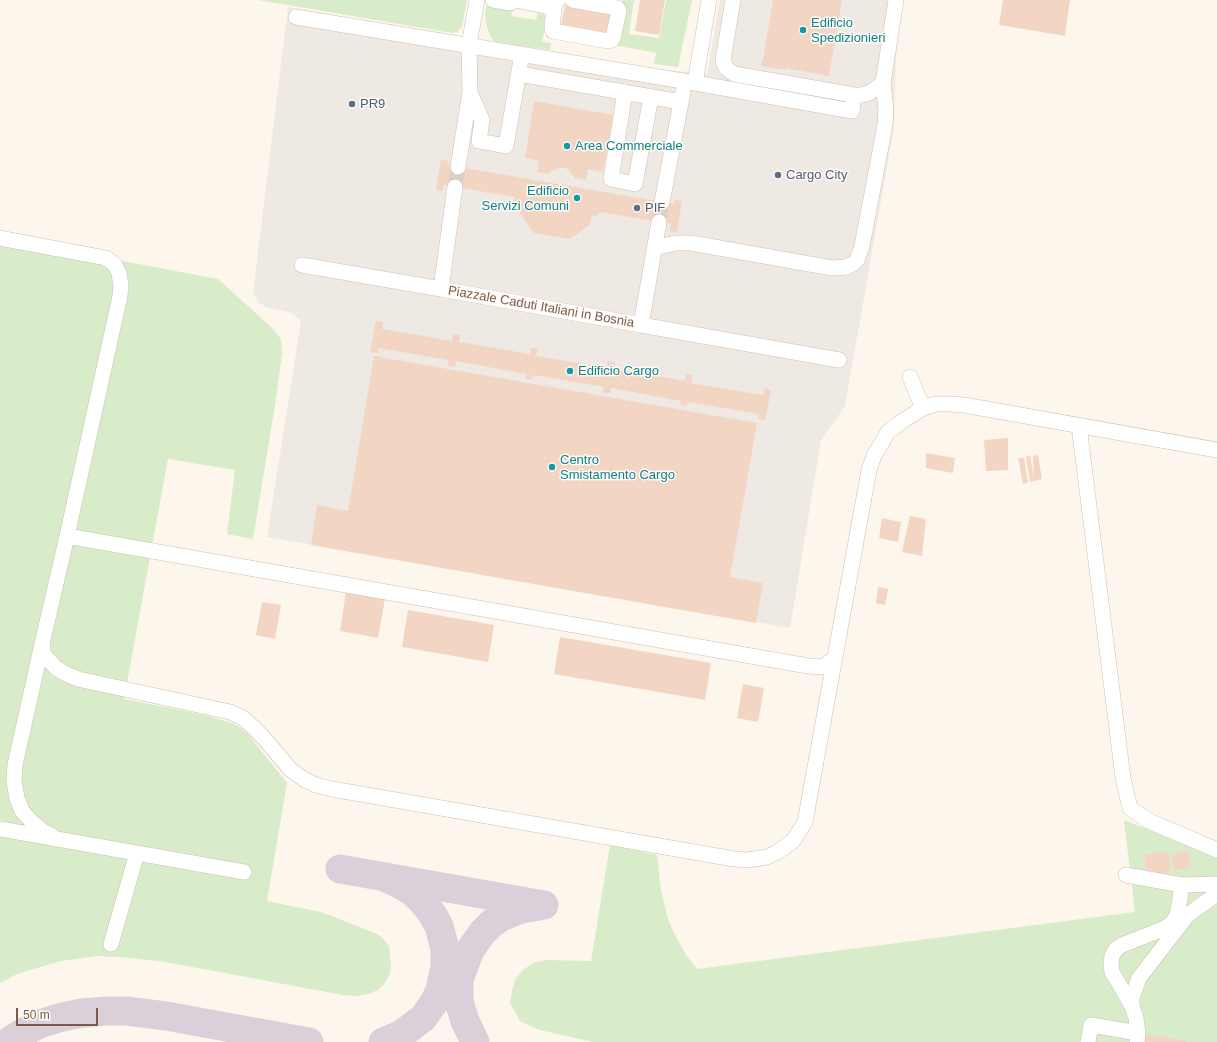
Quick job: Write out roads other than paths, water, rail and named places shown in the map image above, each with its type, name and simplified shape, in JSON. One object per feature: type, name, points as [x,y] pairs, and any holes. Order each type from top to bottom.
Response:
[{"type":"street","points":[[458,167],[470,92],[469,45],[477,0]]},
{"type":"street","points":[[493,0],[510,3],[516,0],[556,4],[552,28],[553,31],[608,41],[612,40],[619,11],[617,8],[572,0]]},
{"type":"street","points":[[662,202],[681,102],[690,82],[709,0]]},
{"type":"street","points":[[733,0],[723,60],[726,68],[734,74],[854,95],[869,93],[883,83]]},
{"type":"street","points":[[655,248],[682,242],[826,268],[846,267],[858,260],[885,125],[886,109],[883,83],[896,0]]},
{"type":"street","points":[[296,17],[690,82],[852,111],[854,95]]},
{"type":"street","points":[[470,92],[482,120],[479,141],[506,146],[522,54]]},
{"type":"street","points":[[519,74],[681,102]]},
{"type":"street","points":[[625,92],[611,179],[635,184],[650,97]]},
{"type":"street","name":"Piazzale Caduti Italiani in Bosnia","points":[[455,187],[441,289],[641,325],[659,222]]},
{"type":"street","points":[[0,238],[106,258],[115,265],[119,273],[120,296],[15,765],[14,782],[17,798],[22,811],[44,832],[69,841]]},
{"type":"street","points":[[302,265],[441,289]]},
{"type":"street","points":[[641,325],[839,360]]},
{"type":"street","points":[[910,377],[923,408]]},
{"type":"street","points":[[42,644],[44,655],[56,668],[78,679],[230,712],[243,718],[263,737],[291,770],[305,780],[316,785],[726,857],[747,860],[767,857],[776,853],[793,841],[805,822],[868,478],[874,456],[888,432],[923,408],[936,404],[964,405],[1217,450]]},
{"type":"street","points":[[1079,426],[1122,778],[1130,808],[1149,822],[1217,850]]},
{"type":"street","points":[[67,536],[808,666],[823,667],[835,658]]},
{"type":"street","points":[[0,829],[244,872]]},
{"type":"street","points":[[111,944],[137,853]]},
{"type":"street","points":[[1126,875],[1182,885],[1217,884]]},
{"type":"street","points":[[1165,928],[1173,922],[1177,915],[1182,885]]},
{"type":"street","points":[[1088,1042],[1091,1025],[1138,1038],[1136,1018],[1132,1006],[1112,972],[1112,956],[1116,949],[1122,944],[1165,928],[1187,916],[1217,894]]},
{"type":"street","points":[[1132,1006],[1136,987],[1140,978],[1187,916]]},
{"type":"tunnel","points":[[455,187],[458,167]]},
{"type":"tunnel","points":[[659,222],[662,202]]},
{"type":"place","name":"Edificio Spedizionieri","points":[[803,30]]},
{"type":"place","name":"PR9","points":[[352,104]]},
{"type":"place","name":"Area Commerciale","points":[[567,146]]},
{"type":"place","name":"Cargo City","points":[[778,175]]},
{"type":"place","name":"Edificio Servizi Comuni","points":[[577,198]]},
{"type":"place","name":"PIF","points":[[637,208]]},
{"type":"place","name":"Edificio Cargo","points":[[570,371]]},
{"type":"place","name":"Centro Smistamento Cargo","points":[[552,467]]}]
